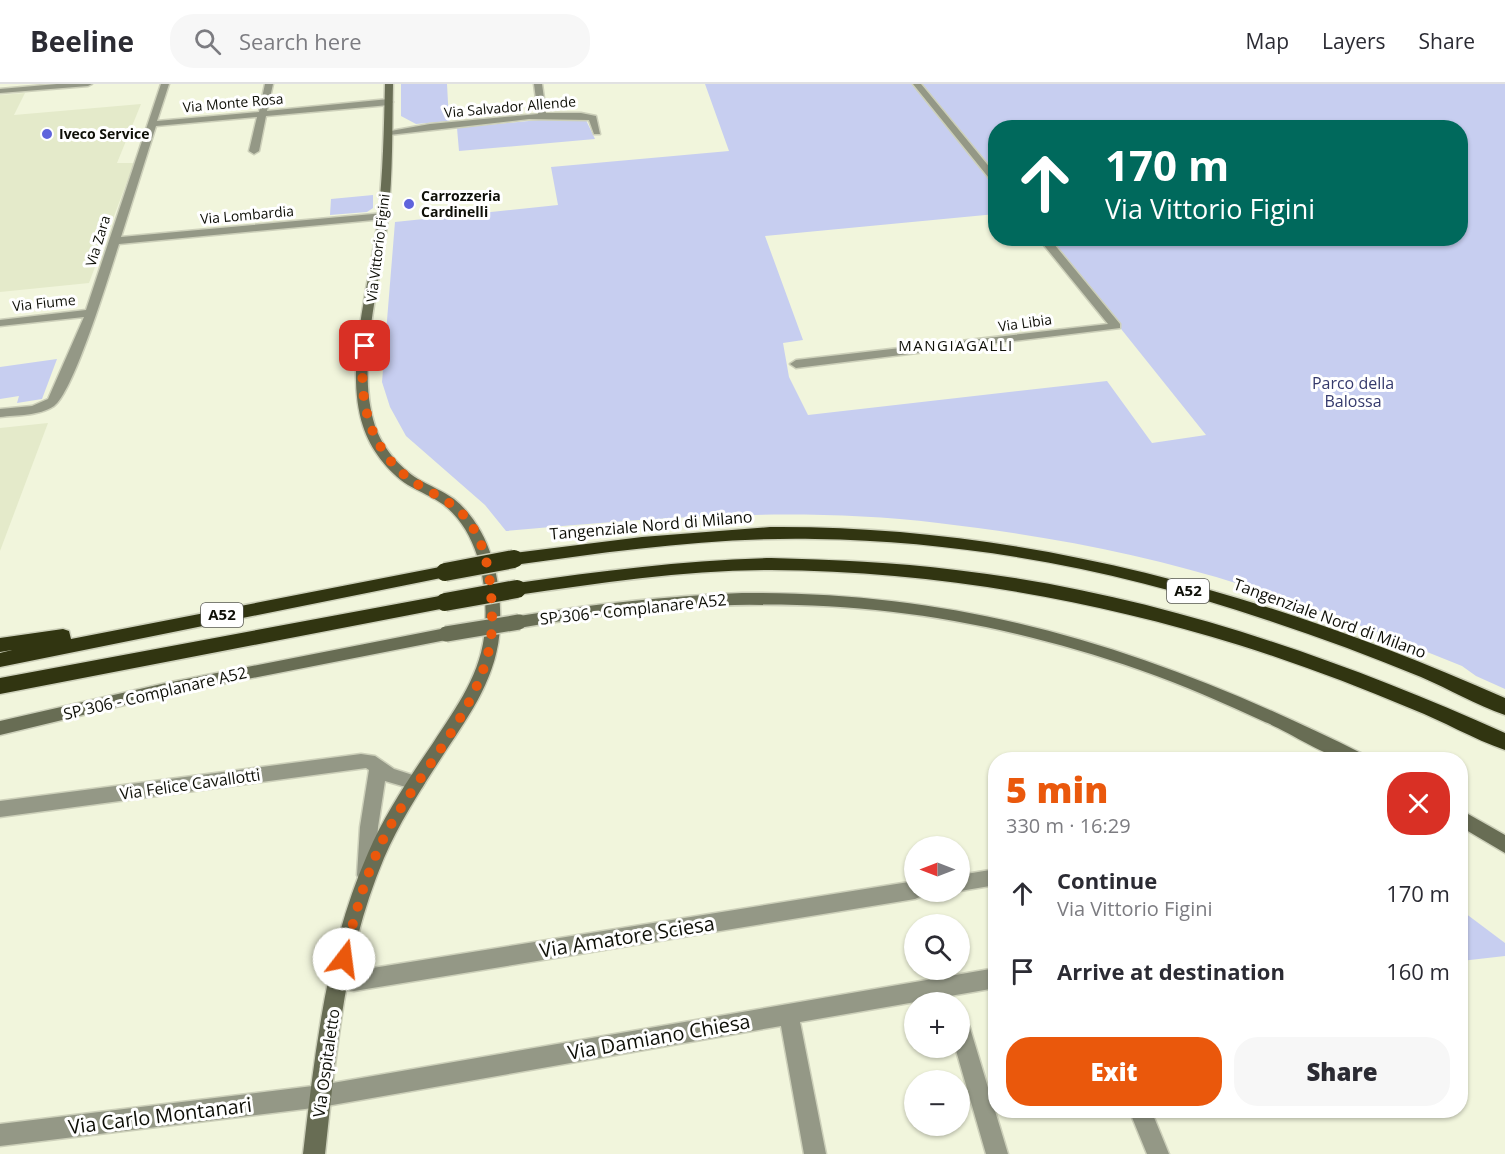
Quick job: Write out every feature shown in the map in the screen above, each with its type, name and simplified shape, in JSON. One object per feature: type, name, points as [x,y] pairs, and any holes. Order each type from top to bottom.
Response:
[{"type":"highway","name":"Tangenziale Nord di Milano","points":[[0,660],[514,559],[678,538],[770,533],[856,534],[950,543],[1038,555],[1137,576],[1240,605],[1357,645],[1505,707]]},
{"type":"highway","name":"A52","points":[[2,686],[517,589],[681,567],[771,564],[864,567],[1029,588],[1128,608],[1230,635],[1344,674],[1467,723],[1505,742]]},
{"type":"highway","points":[[0,645],[252,609]]},
{"type":"street","points":[[0,91],[88,84]]},
{"type":"street","name":"Via Zara","points":[[0,413],[52,404],[91,313],[165,84]]},
{"type":"street","points":[[254,151],[269,84]]},
{"type":"street","name":"Via Vittorio Figini","points":[[389,84],[389,132],[384,216],[362,365],[367,422],[378,446],[406,477],[450,502],[469,522],[480,541]]},
{"type":"street","points":[[538,84],[542,115]]},
{"type":"street","points":[[917,84],[988,171]]},
{"type":"street","name":"Via Monte Rosa","points":[[152,124],[389,102]]},
{"type":"street","name":"Via Salvador Allende","points":[[389,132],[542,115],[588,115],[593,118],[597,132]]},
{"type":"street","name":"Via Salvador Allende","points":[[388,120],[415,129]]},
{"type":"street","name":"Via Lombardia","points":[[113,241],[384,216]]},
{"type":"street","name":"Via Libia","points":[[796,364],[1116,326],[1050,246]]},
{"type":"street","name":"Via Fiume","points":[[0,323],[91,313]]},
{"type":"street","name":"Via Ospitaletto","points":[[314,1154],[338,980],[366,878],[389,829],[472,695],[487,662],[492,621],[489,579],[480,541]]},
{"type":"street","name":"SP 306 - Complanare A52","points":[[0,728],[166,689],[446,634],[632,606],[698,599],[754,598],[864,603],[963,616],[1047,635],[1160,669],[1256,708],[1343,752]]},
{"type":"street","name":"Via Felice Cavallotti","points":[[0,809],[361,761],[369,761],[389,775],[416,783]]},
{"type":"street","points":[[366,878],[369,828],[378,768]]},
{"type":"street","points":[[1468,822],[1505,845]]},
{"type":"street","points":[[970,881],[988,878]]},
{"type":"street","name":"Via Amatore Sciesa","points":[[338,980],[354,981],[904,892]]},
{"type":"street","name":"Via Damiano Chiesa","points":[[956,992],[988,981]]},
{"type":"street","name":"Via Damiano Chiesa","points":[[321,1096],[789,1015],[904,1000]]},
{"type":"street","points":[[789,1015],[814,1154]]},
{"type":"street","points":[[969,1058],[997,1154]]},
{"type":"street","name":"Via Carlo Montanari","points":[[0,1136],[321,1096]]},
{"type":"street","points":[[1143,1118],[1158,1154]]},
{"type":"shaded area","points":[[25,93],[14,115],[141,104],[117,163],[134,163],[89,283],[0,292],[0,95]]},
{"type":"shaded area","points":[[48,423],[0,551],[0,428]]},
{"type":"green space","points":[[401,84],[447,84],[449,121],[416,124],[401,116]]},
{"type":"green space","name":"Parco della Balossa","points":[[705,84],[912,84],[988,177],[988,215],[765,236],[803,340],[783,343],[789,377],[808,415],[1107,381],[1152,443],[1206,435],[1055,246],[1468,246],[1468,120],[988,120],[988,164],[922,84],[1505,84],[1505,689],[1476,676],[1462,666],[1409,644],[1245,586],[1132,555],[1016,533],[938,523],[830,515],[667,518],[506,531],[485,505],[406,436],[390,407],[382,382],[395,222],[558,205],[551,167],[729,151]]},
{"type":"green space","points":[[580,116],[586,120],[595,139],[459,151],[457,128]]},
{"type":"green space","points":[[373,195],[373,208],[367,212],[330,215],[331,199]]},
{"type":"green space","points":[[57,359],[42,399],[17,403],[19,396],[0,399],[0,367]]},
{"type":"green space","points":[[1468,915],[1505,943],[1505,956],[1468,960]]},
{"type":"place","name":"Iveco Service","points":[[47,134]]},
{"type":"place","name":"Carrozzeria Cardinelli","points":[[409,204]]},
{"type":"district","name":"MANGIAGALLI","points":[[956,346]]},
{"type":"route","points":[[344,959],[361,894],[376,855],[416,783],[480,679],[491,644],[492,621],[486,561],[480,541],[469,522],[450,502],[406,477],[378,446],[367,422],[362,365],[365,346]]}]
